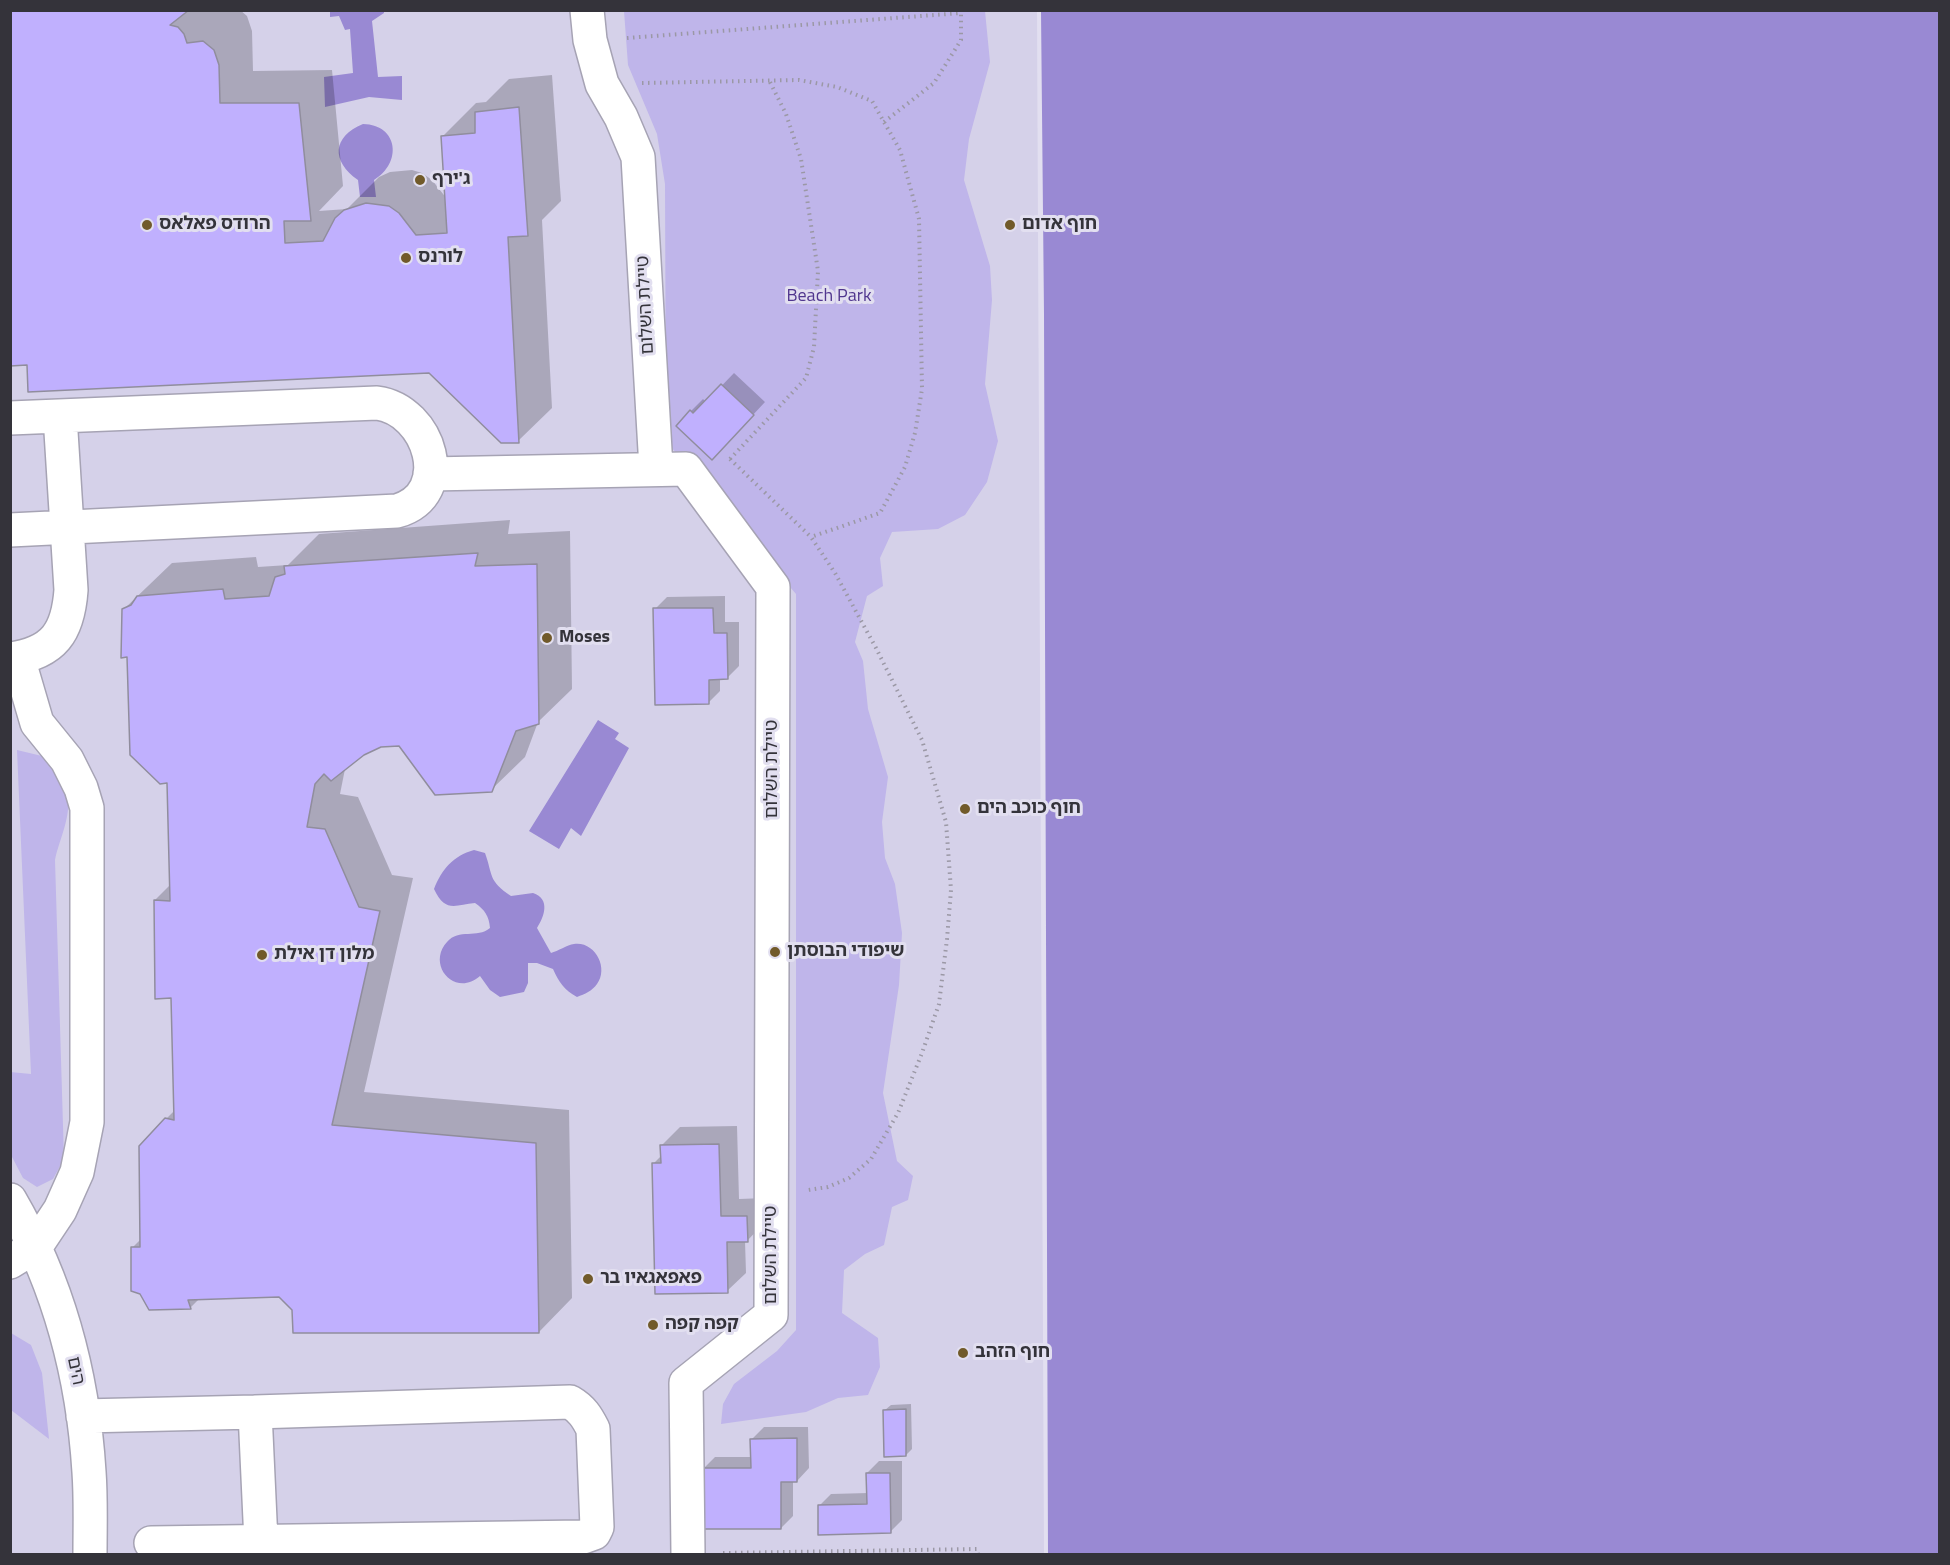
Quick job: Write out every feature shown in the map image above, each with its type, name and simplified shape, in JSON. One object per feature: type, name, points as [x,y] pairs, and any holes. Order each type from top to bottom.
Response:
[{"type":"street","name":"טיילת השלום","points":[[589,25],[602,84],[621,117],[638,157],[656,468],[686,469],[773,587],[771,1316],[686,1383],[688,1554]]},
{"type":"street","points":[[10,418],[387,404],[408,416],[419,429],[428,454],[430,474],[422,496],[412,505],[397,511],[10,530]]},
{"type":"street","points":[[23,1254],[60,1210],[72,1185],[81,1157],[87,1122],[87,818],[84,798],[77,778],[60,750],[37,723],[14,658],[32,655],[48,647],[60,633],[68,615],[70,590],[68,527],[60,416]]},
{"type":"street","points":[[430,474],[656,468]]},
{"type":"street","name":"הים","points":[[10,1200],[23,1254],[51,1282],[78,1378],[89,1472],[90,1554]]},
{"type":"street","points":[[83,1416],[570,1402],[579,1407],[593,1430],[597,1527],[594,1533],[583,1537],[151,1543]]},
{"type":"street","points":[[255,1412],[261,1542]]},
{"type":"path","points":[[589,25],[961,12],[961,40],[934,83],[884,122]]},
{"type":"path","points":[[703,491],[730,459],[807,378],[814,347],[818,271],[801,159],[786,114],[769,80]]},
{"type":"path","points":[[602,84],[799,80],[837,87],[872,101],[900,150],[919,219],[922,389],[915,433],[904,467],[880,513],[811,537]]},
{"type":"path","points":[[730,459],[811,537],[835,573],[876,648],[922,740],[946,822],[951,890],[939,1004],[898,1113],[871,1159],[849,1178],[828,1187],[772,1196]]},
{"type":"path","points":[[688,1554],[978,1549],[978,1554]]},
{"type":"shaded area","points":[[11,11],[1037,11],[1044,1554],[11,1554]]},
{"type":"shaded area","points":[[330,11],[384,11],[372,21],[378,77],[402,76],[402,100],[369,97],[325,107],[324,77],[353,73],[350,29],[345,30],[339,16],[330,17]]},
{"type":"shaded area","points":[[1041,11],[1939,11],[1939,1554],[1048,1554]]},
{"type":"shaded area","points":[[363,124],[375,126],[384,131],[390,138],[392,146],[389,164],[374,180],[376,197],[360,197],[358,180],[349,173],[340,157],[339,150],[345,136]]},
{"type":"shaded area","points":[[598,720],[619,733],[615,739],[629,748],[581,836],[571,828],[559,849],[529,831]]},
{"type":"shaded area","points":[[474,850],[485,853],[492,877],[504,891],[511,896],[533,893],[542,899],[544,914],[537,928],[551,953],[574,944],[582,944],[594,951],[601,964],[601,971],[600,978],[593,989],[577,997],[562,985],[553,969],[537,963],[528,963],[528,983],[524,992],[500,997],[490,990],[480,976],[471,982],[461,983],[446,976],[440,960],[441,951],[447,942],[457,935],[479,933],[490,928],[486,914],[475,903],[447,905],[442,902],[434,889],[449,864]]},
{"type":"green space","name":"Beach Park","points":[[624,11],[985,11],[990,62],[969,139],[964,180],[990,266],[992,300],[985,384],[998,441],[987,482],[965,515],[938,529],[892,532],[880,558],[883,586],[867,596],[855,642],[863,661],[868,709],[888,777],[882,822],[885,858],[895,884],[902,933],[899,985],[883,1093],[897,1161],[913,1176],[908,1200],[892,1207],[884,1245],[865,1254],[844,1270],[842,1313],[878,1338],[880,1367],[868,1395],[838,1398],[806,1412],[721,1424],[723,1404],[734,1384],[777,1351],[796,1330],[796,594],[666,441],[665,184],[657,134],[628,65]]},
{"type":"green space","points":[[17,750],[46,757],[62,782],[68,798],[67,816],[55,860],[64,1159],[53,1179],[37,1187],[23,1178],[11,1155],[10,1072],[31,1074]]},
{"type":"green space","points":[[11,1333],[31,1345],[42,1373],[49,1439],[11,1410]]},
{"type":"building","name":"הרודס פאלאס","points":[[10,10],[189,10],[170,25],[178,27],[187,43],[203,41],[214,50],[219,65],[220,103],[299,103],[311,221],[284,221],[285,243],[323,241],[335,218],[344,210],[366,203],[389,206],[399,213],[416,235],[447,233],[441,136],[475,133],[475,112],[519,107],[528,236],[508,237],[519,443],[501,443],[429,373],[28,392],[27,365],[10,366]]},
{"type":"building","points":[[721,384],[754,415],[712,460],[676,426],[690,410],[693,413]]},
{"type":"building","name":"מלון דן אילת","points":[[478,553],[475,566],[537,564],[539,724],[516,731],[492,792],[435,795],[399,746],[381,747],[364,755],[331,781],[324,774],[315,784],[307,827],[325,829],[359,907],[380,911],[332,1125],[536,1143],[539,1333],[293,1333],[292,1310],[279,1297],[188,1300],[191,1309],[149,1310],[140,1294],[131,1291],[131,1247],[140,1247],[139,1146],[165,1118],[174,1120],[171,998],[155,999],[154,900],[170,901],[167,783],[160,784],[130,755],[127,657],[121,658],[122,609],[131,605],[137,596],[223,589],[225,599],[269,596],[275,577],[285,574],[284,566]]},
{"type":"building","points":[[653,608],[713,608],[714,633],[727,633],[728,679],[709,680],[709,704],[655,705]]},
{"type":"building","points":[[719,1144],[721,1216],[747,1216],[748,1242],[727,1242],[728,1293],[655,1294],[652,1163],[661,1163],[660,1145]]},
{"type":"building","points":[[906,1409],[906,1456],[884,1457],[883,1410]]},
{"type":"building","points":[[797,1438],[797,1482],[781,1482],[781,1529],[702,1529],[702,1468],[751,1468],[750,1439]]},
{"type":"building","points":[[866,1473],[890,1473],[891,1533],[818,1535],[818,1505],[867,1504]]},
{"type":"place","name":"ג'ירף","points":[[420,180]]},
{"type":"place","name":"הרודס פאלאס","points":[[147,225]]},
{"type":"place","name":"חוף אדום","points":[[1010,225]]},
{"type":"place","name":"לורנס","points":[[406,258]]},
{"type":"place","name":"Moses","points":[[547,638]]},
{"type":"place","name":"חוף כוכב הים","points":[[965,809]]},
{"type":"place","name":"שיפודי הבוסתן","points":[[775,952]]},
{"type":"place","name":"מלון דן אילת","points":[[262,955]]},
{"type":"place","name":"פאפאגאיו בר","points":[[588,1279]]},
{"type":"place","name":"קפה קפה","points":[[653,1325]]},
{"type":"place","name":"חוף הזהב","points":[[963,1353]]}]
